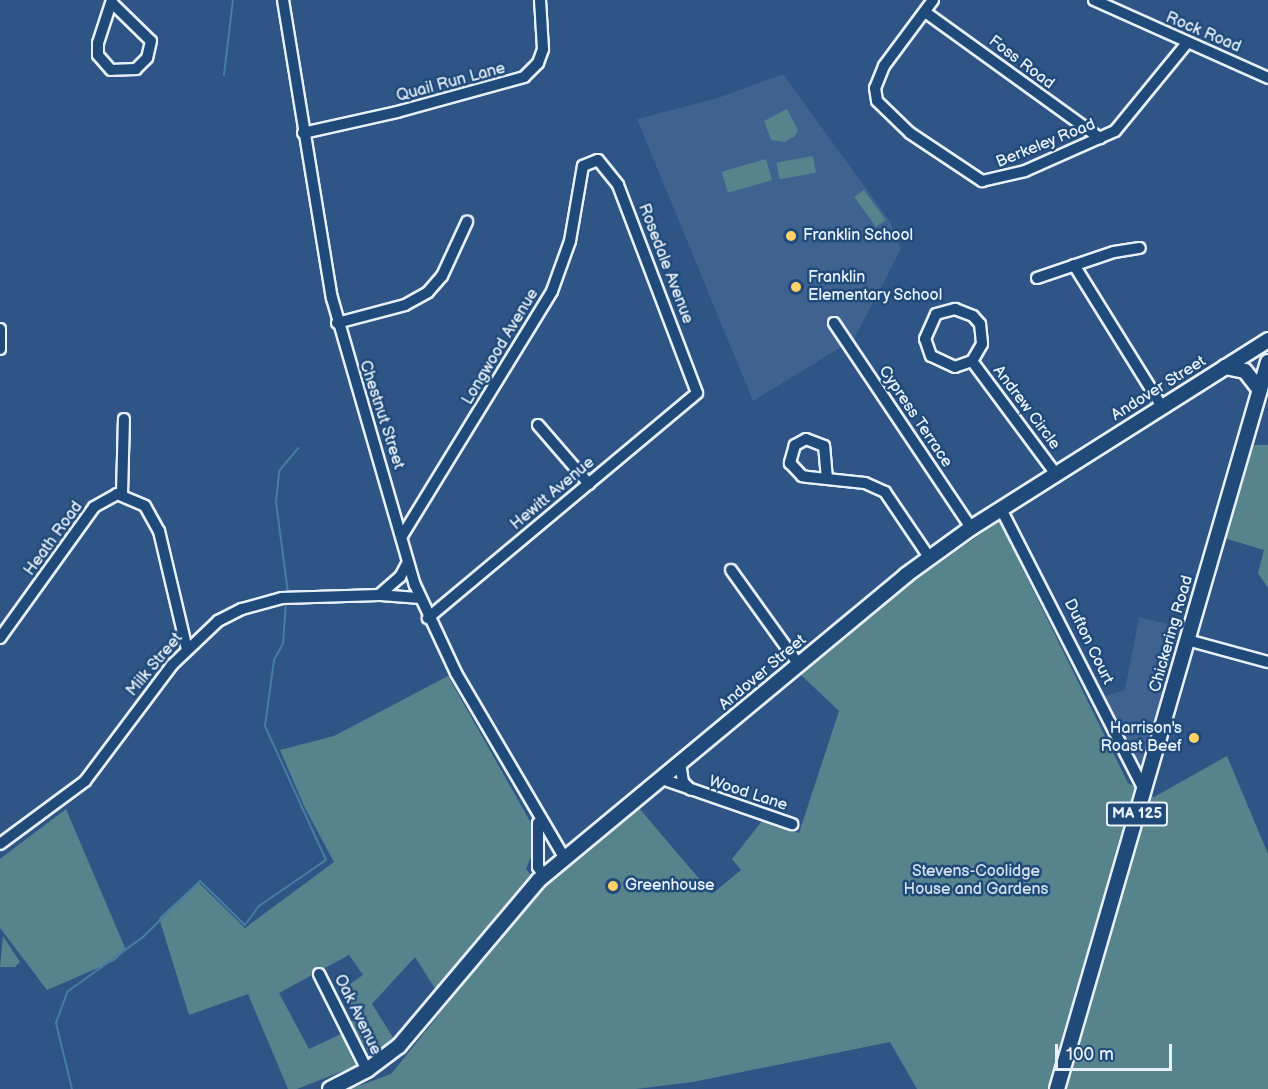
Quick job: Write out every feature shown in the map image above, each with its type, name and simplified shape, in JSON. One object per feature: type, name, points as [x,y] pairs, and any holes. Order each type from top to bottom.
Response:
[{"type":"main road","name":"Andover Street","points":[[330,1089],[367,1070],[410,1035],[507,914],[564,857],[662,779],[929,557],[1268,340]]},
{"type":"main road","name":"Chickering Road","points":[[1058,1089],[1268,362]]},
{"type":"main road","points":[[1225,367],[1245,371],[1260,390]]},
{"type":"street","name":"Chestnut Street","points":[[284,0],[303,133],[337,322],[419,598],[535,811],[564,857]]},
{"type":"street","name":"Quail Run Lane","points":[[303,133],[397,112],[524,77],[538,63],[543,49],[540,0]]},
{"type":"street","name":"Berkeley Road","points":[[933,0],[884,66],[876,94],[882,108],[952,164],[978,180],[997,180],[1100,138],[1122,126],[1187,43]]},
{"type":"street","name":"Rock Road","points":[[1094,0],[1268,78]]},
{"type":"street","points":[[112,1],[151,41],[147,58],[136,69],[111,70],[98,56],[98,43],[112,1]]},
{"type":"street","name":"Foss Road","points":[[925,12],[1100,138]]},
{"type":"street","name":"Rosedale Avenue","points":[[591,159],[606,165],[618,185],[697,393]]},
{"type":"street","name":"Longwood Avenue","points":[[402,536],[552,291],[570,242],[581,170],[591,159]]},
{"type":"street","points":[[337,322],[405,305],[428,292],[442,276],[467,222]]},
{"type":"street","points":[[1037,278],[1114,252],[1140,248]]},
{"type":"street","points":[[1074,266],[1162,407]]},
{"type":"street","name":"Andrew Circle","points":[[955,309],[974,316],[983,334],[982,344],[972,360],[946,366],[931,356],[925,339],[936,315],[955,309]]},
{"type":"street","name":"Cypress Terrace","points":[[834,324],[971,528]]},
{"type":"street","points":[[0,329],[0,349]]},
{"type":"street","name":"Andrew Circle","points":[[972,360],[1056,474]]},
{"type":"street","name":"Hewitt Avenue","points":[[428,618],[697,393]]},
{"type":"street","points":[[124,419],[122,494],[145,506],[159,531],[187,649]]},
{"type":"street","points":[[538,425],[589,484]]},
{"type":"street","points":[[827,479],[866,483],[885,492],[929,557]]},
{"type":"street","name":"Heath Road","points":[[0,638],[94,507],[111,496],[122,494]]},
{"type":"street","name":"Dufton Court","points":[[1002,509],[1144,790]]},
{"type":"street","points":[[379,595],[400,577],[408,562]]},
{"type":"street","points":[[731,570],[799,665]]},
{"type":"street","name":"Milk Street","points":[[0,844],[85,781],[187,649],[228,616],[287,598],[379,595],[419,598]]},
{"type":"street","points":[[1187,640],[1268,662]]},
{"type":"street","name":"Wood Lane","points":[[680,763],[683,782],[694,792]]},
{"type":"street","name":"Wood Lane","points":[[662,779],[694,792],[792,824]]},
{"type":"street","name":"Chestnut Street","points":[[535,811],[540,831],[538,867],[544,875]]},
{"type":"street","name":"Oak Avenue","points":[[319,974],[367,1070]]},
{"type":"shaded area","name":"Franklin School","points":[[783,74],[891,223],[901,249],[854,339],[753,401],[637,119],[718,98]]},
{"type":"shaded area","points":[[1139,617],[1184,628],[1143,778],[1102,697],[1125,690]]},
{"type":"green space","points":[[787,109],[798,130],[795,136],[785,142],[771,140],[764,121]]},
{"type":"green space","points":[[813,156],[816,173],[780,179],[777,162]]},
{"type":"green space","points":[[766,159],[772,180],[728,193],[722,172]]},
{"type":"green space","points":[[864,190],[886,220],[876,227],[854,197]]},
{"type":"green space","points":[[1251,445],[1268,445],[1268,588],[1258,573],[1264,550],[1224,538]]},
{"type":"green space","name":"Stevens-Coolidge House and Gardens","points":[[999,521],[1128,783],[1154,797],[1227,756],[1268,854],[1268,1089],[917,1089],[890,1042],[693,1082],[636,1089],[350,1089],[391,1074],[450,1001],[436,990],[415,957],[372,1004],[394,1039],[371,1057],[351,1022],[356,1016],[341,990],[363,975],[349,955],[279,993],[309,1049],[341,1034],[356,1066],[297,1089],[288,1089],[248,994],[189,1015],[159,918],[198,882],[245,928],[334,862],[305,808],[280,750],[334,736],[448,676],[535,830],[535,847],[526,869],[543,888],[639,808],[712,894],[741,870],[732,859],[762,821],[799,833],[839,711],[801,675],[910,584]]},
{"type":"green space","points":[[66,809],[126,950],[114,961],[47,990],[0,928],[0,859]]},
{"type":"green space","points":[[3,936],[20,962],[15,967],[0,967]]},
{"type":"waterway","points":[[224,75],[233,0]]},
{"type":"waterway","points":[[288,593],[276,502],[279,471],[298,448]]},
{"type":"waterway","points":[[72,1089],[56,1023],[67,992],[143,937],[200,881],[245,925],[259,906],[326,860],[265,726],[274,660],[283,644],[286,602]]},
{"type":"place","name":"Franklin School","points":[[791,236]]},
{"type":"place","name":"Franklin Elementary School","points":[[796,287]]},
{"type":"place","name":"Harrison's Roast Beef","points":[[1194,738]]},
{"type":"place","name":"Greenhouse","points":[[613,886]]}]
